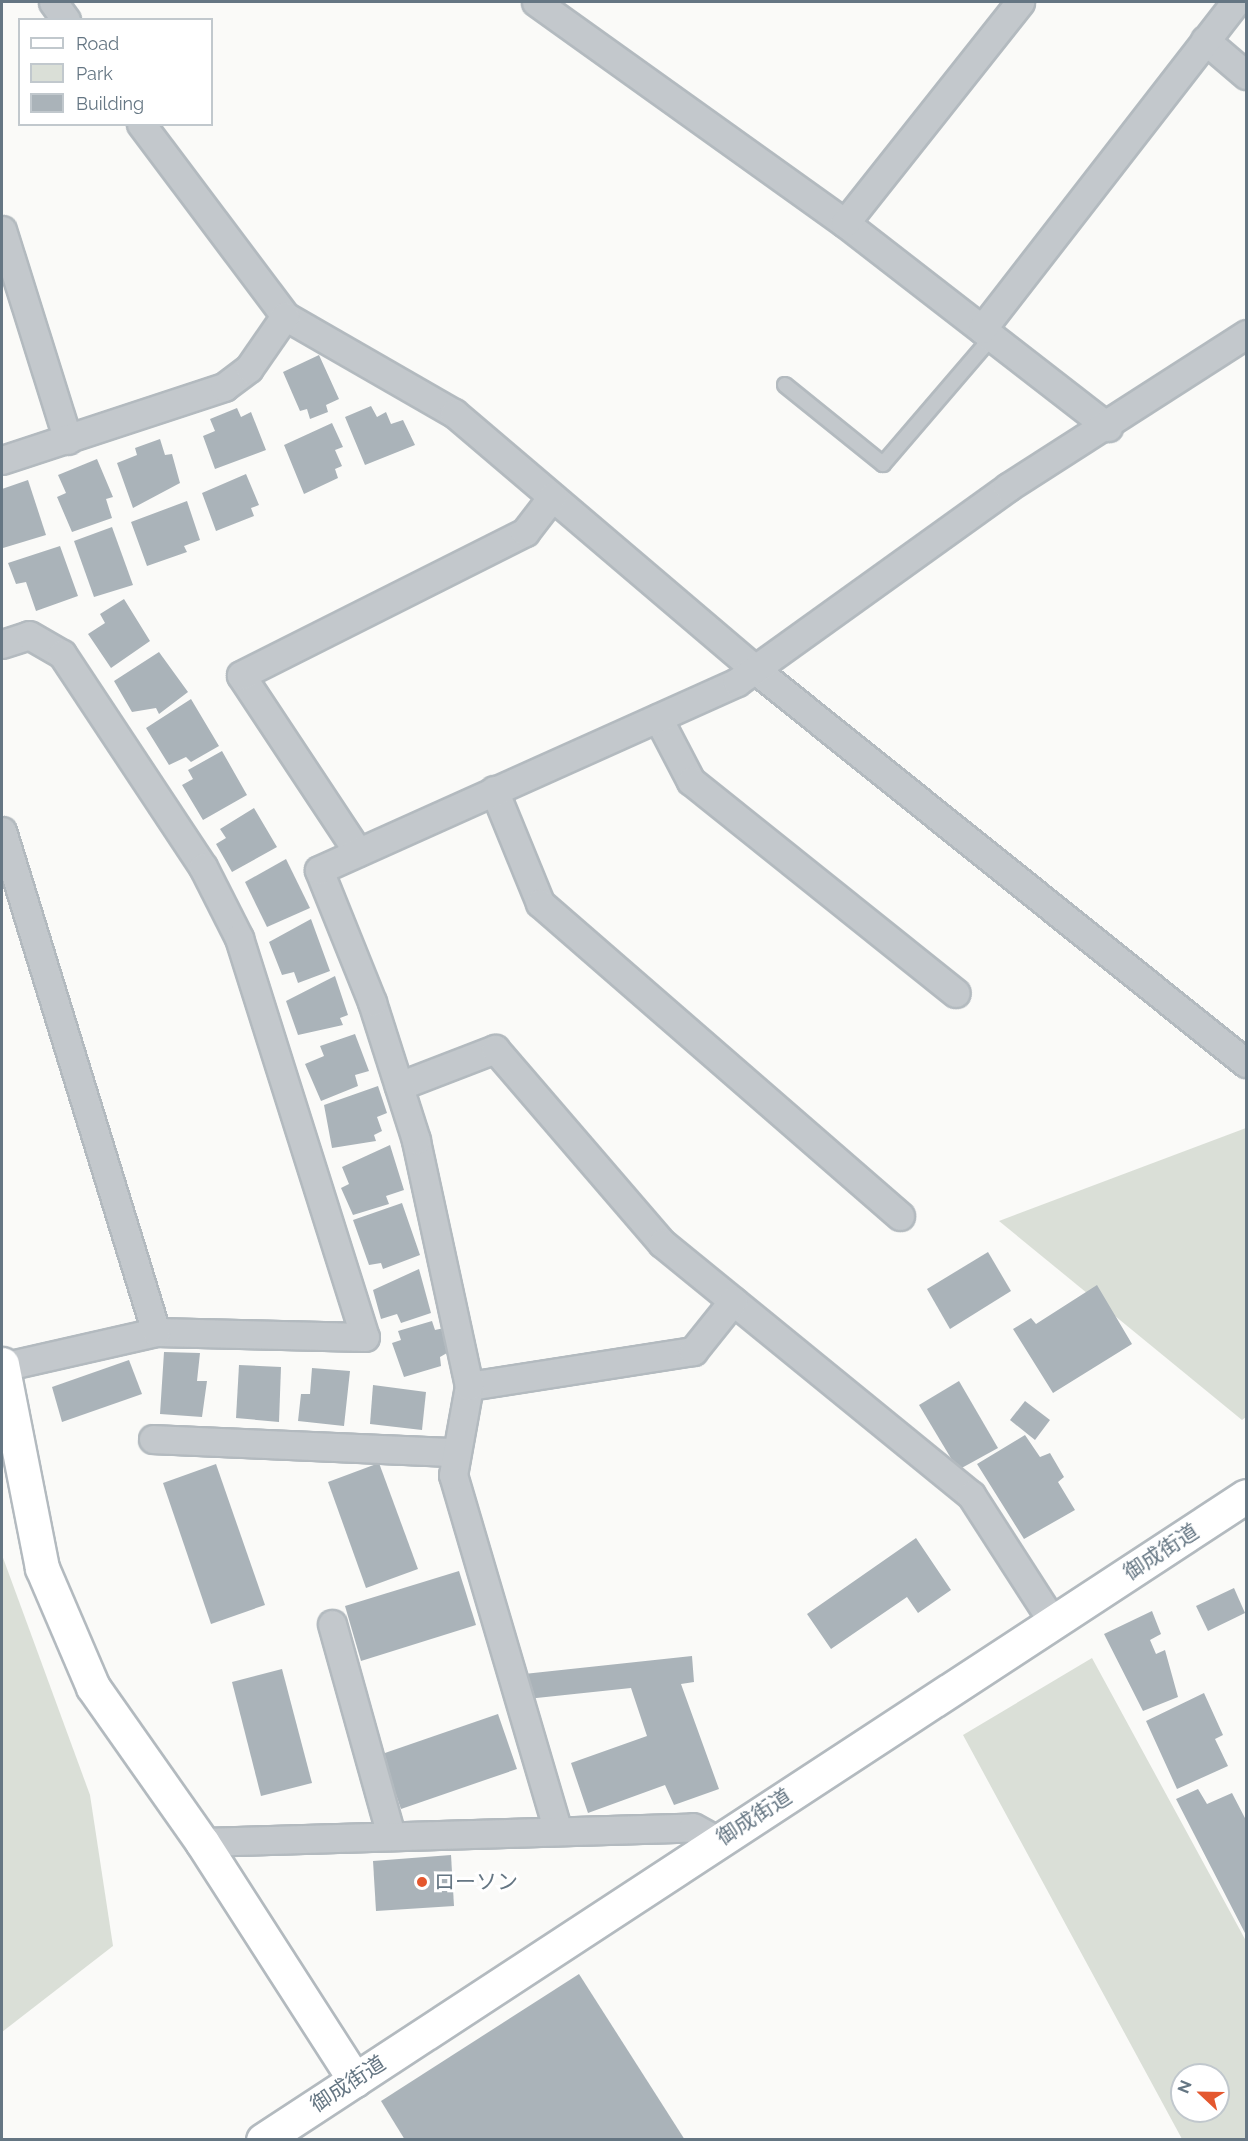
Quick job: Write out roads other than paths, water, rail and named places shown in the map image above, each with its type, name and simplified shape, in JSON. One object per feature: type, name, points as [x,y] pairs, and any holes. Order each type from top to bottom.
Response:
[{"type":"street","points":[[53,2],[65,18]]},
{"type":"street","points":[[536,2],[845,223],[1108,427]]},
{"type":"street","points":[[845,223],[1020,2]]},
{"type":"street","points":[[987,333],[1205,40],[1236,2]]},
{"type":"street","points":[[1205,40],[1246,75]]},
{"type":"street","points":[[142,126],[285,316],[454,413],[757,670],[1246,1063]]},
{"type":"street","points":[[2,230],[68,440]]},
{"type":"street","points":[[2,460],[224,387],[249,368],[285,316]]},
{"type":"street","points":[[557,1828],[453,1475],[454,1452],[469,1386],[416,1140],[399,1086],[319,870],[757,670],[772,652],[1008,487],[1108,427],[1246,334]]},
{"type":"street","points":[[358,852],[241,675],[525,532],[552,497]]},
{"type":"street","points":[[2,644],[29,635],[62,654],[203,867],[239,938],[365,1337],[156,1332],[2,1366],[42,1568],[93,1687],[202,1842],[355,2080]]},
{"type":"street","points":[[658,717],[691,781],[956,993]]},
{"type":"street","points":[[494,790],[540,903],[900,1216]]},
{"type":"street","points":[[2,831],[156,1332]]},
{"type":"street","points":[[399,1086],[495,1049],[662,1243],[971,1495],[1053,1622]]},
{"type":"street","points":[[469,1386],[693,1351],[732,1301]]},
{"type":"street","points":[[153,1439],[454,1452]]},
{"type":"street","name":"御成街道","points":[[263,2139],[1246,1496]]},
{"type":"street","points":[[332,1624],[391,1835]]},
{"type":"street","points":[[202,1842],[557,1828],[693,1827],[718,1841]]},
{"type":"lane","points":[[785,385],[883,464],[987,333]]},
{"type":"place","name":"ローソン","points":[[422,1882]]}]
